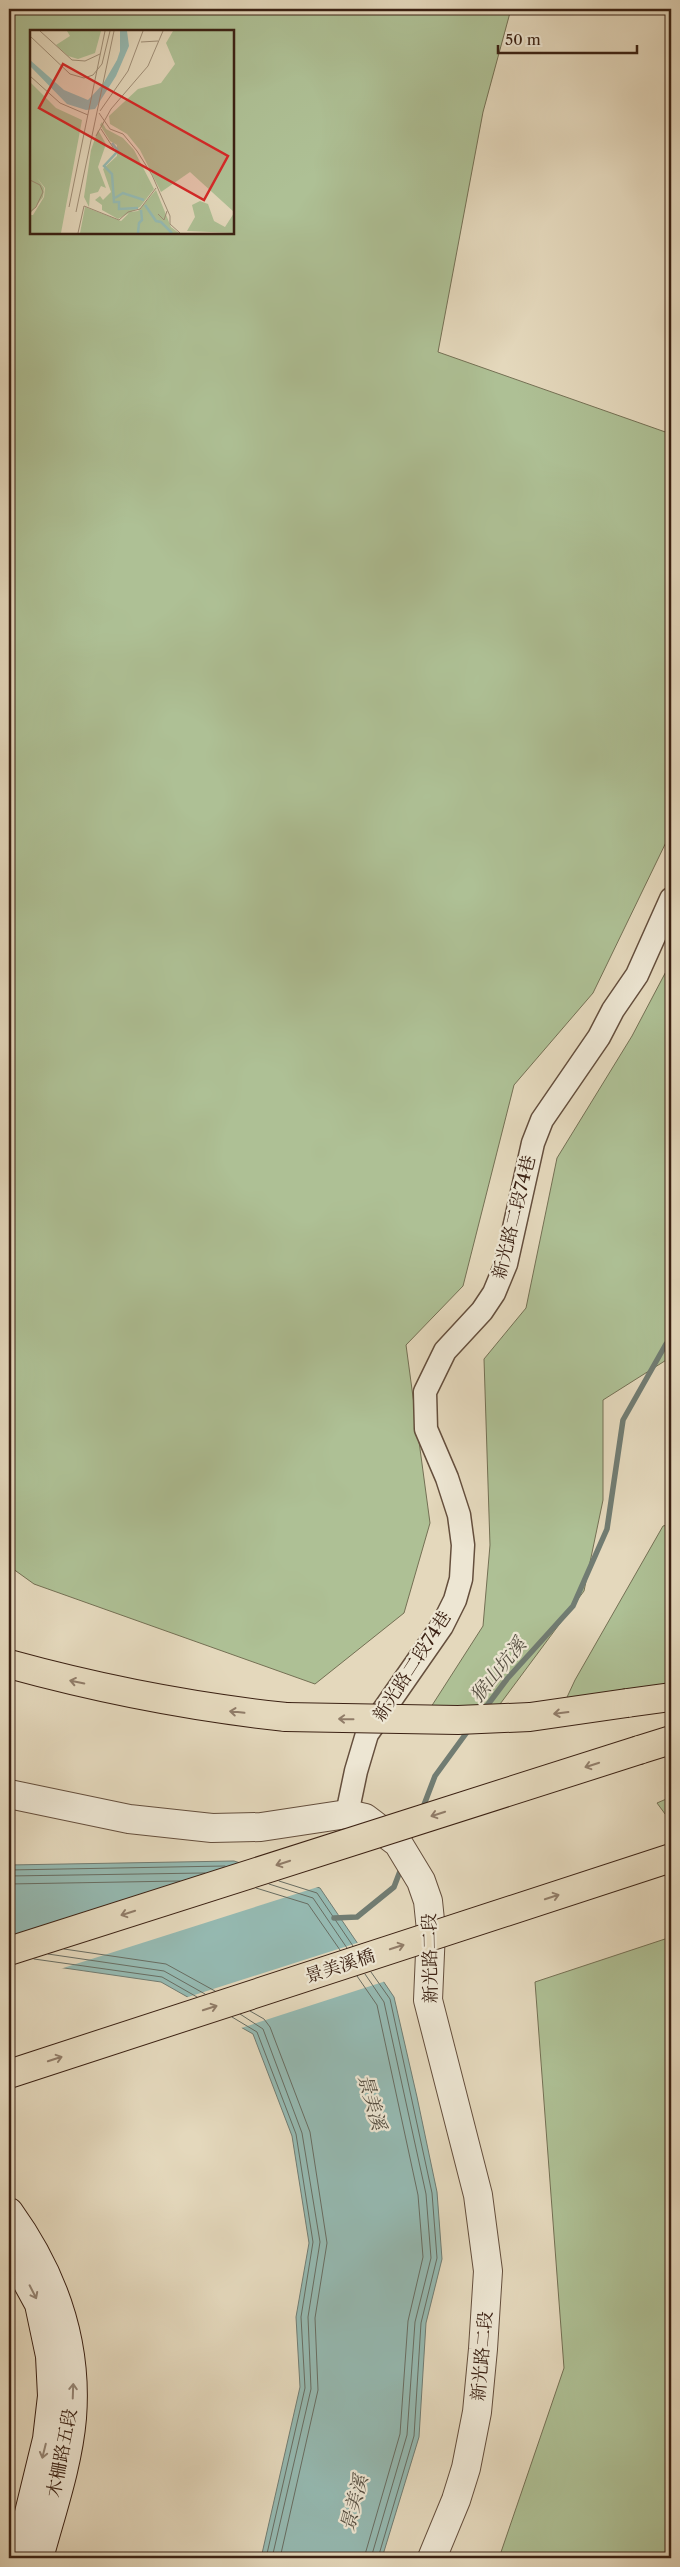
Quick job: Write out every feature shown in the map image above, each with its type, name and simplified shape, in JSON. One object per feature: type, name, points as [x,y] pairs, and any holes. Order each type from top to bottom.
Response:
[{"type":"highway","points":[[9,1664],[70,1681],[142,1696],[215,1709],[286,1717],[458,1720],[530,1717],[671,1697]]},
{"type":"highway","points":[[9,1950],[671,1740]]},
{"type":"highway","name":"景美溪橋","points":[[9,2074],[671,1858]]},
{"type":"street","name":"新光路二段74巷","points":[[356,1816],[356,1771],[368,1734],[442,1626],[455,1600],[461,1579],[463,1545],[459,1515],[447,1478],[426,1429],[424,1392],[445,1350],[482,1311],[494,1293],[506,1264],[533,1143],[542,1120],[599,1037],[613,1010],[637,975],[671,899]]},
{"type":"street","points":[[9,1794],[129,1819],[196,1827],[261,1827],[356,1816]]},
{"type":"street","name":"新光路二段","points":[[356,1816],[398,1843],[421,1881],[428,1901],[431,1930],[428,2000],[478,2195],[488,2270],[477,2412],[463,2476],[432,2558]]},
{"type":"street","name":"木柵路五段","points":[[9,2212],[46,2271],[60,2307],[70,2348],[73,2381],[72,2418],[67,2447],[39,2558]]},
{"type":"street","name":"木柵路五段","points":[[9,2249],[39,2304],[50,2356],[52,2396],[47,2439],[18,2558]]},
{"type":"green space","points":[[9,9],[511,9],[483,112],[438,352],[671,434],[671,832],[593,993],[514,1085],[463,1286],[406,1345],[430,1523],[404,1613],[315,1684],[34,1584],[9,1566]]},
{"type":"green space","points":[[671,962],[671,1357],[603,1400],[603,1500],[584,1591],[483,1727],[422,1721],[483,1626],[490,1545],[484,1359],[526,1308],[557,1158],[632,1036]]},
{"type":"green space","points":[[671,1524],[671,1699],[555,1723],[575,1680],[663,1526]]},
{"type":"green space","points":[[671,1797],[671,1822],[657,1803]]},
{"type":"green space","points":[[671,1937],[671,2558],[499,2558],[564,2368],[535,1982]]},
{"type":"water","name":"景美溪","points":[[234,1861],[320,1888],[394,1997],[417,2097],[437,2192],[442,2259],[426,2323],[419,2437],[382,2558],[261,2558],[300,2387],[296,2317],[309,2243],[292,2136],[253,2034],[161,1982],[9,1960],[9,1865]]},
{"type":"pier","points":[[247,1863],[321,1886],[57,1970],[9,1963]]},
{"type":"pier","points":[[360,1942],[386,1981],[238,2029],[185,1998]]},
{"type":"waterway","name":"猴山坑溪","points":[[483,1711],[507,1679],[573,1606],[607,1529],[623,1420],[666,1344],[671,1345]]},
{"type":"waterway","name":"猴山坑溪","points":[[422,1810],[435,1776],[470,1728]]},
{"type":"waterway","name":"猴山坑溪","points":[[334,1918],[357,1917],[394,1887],[402,1866]]}]
